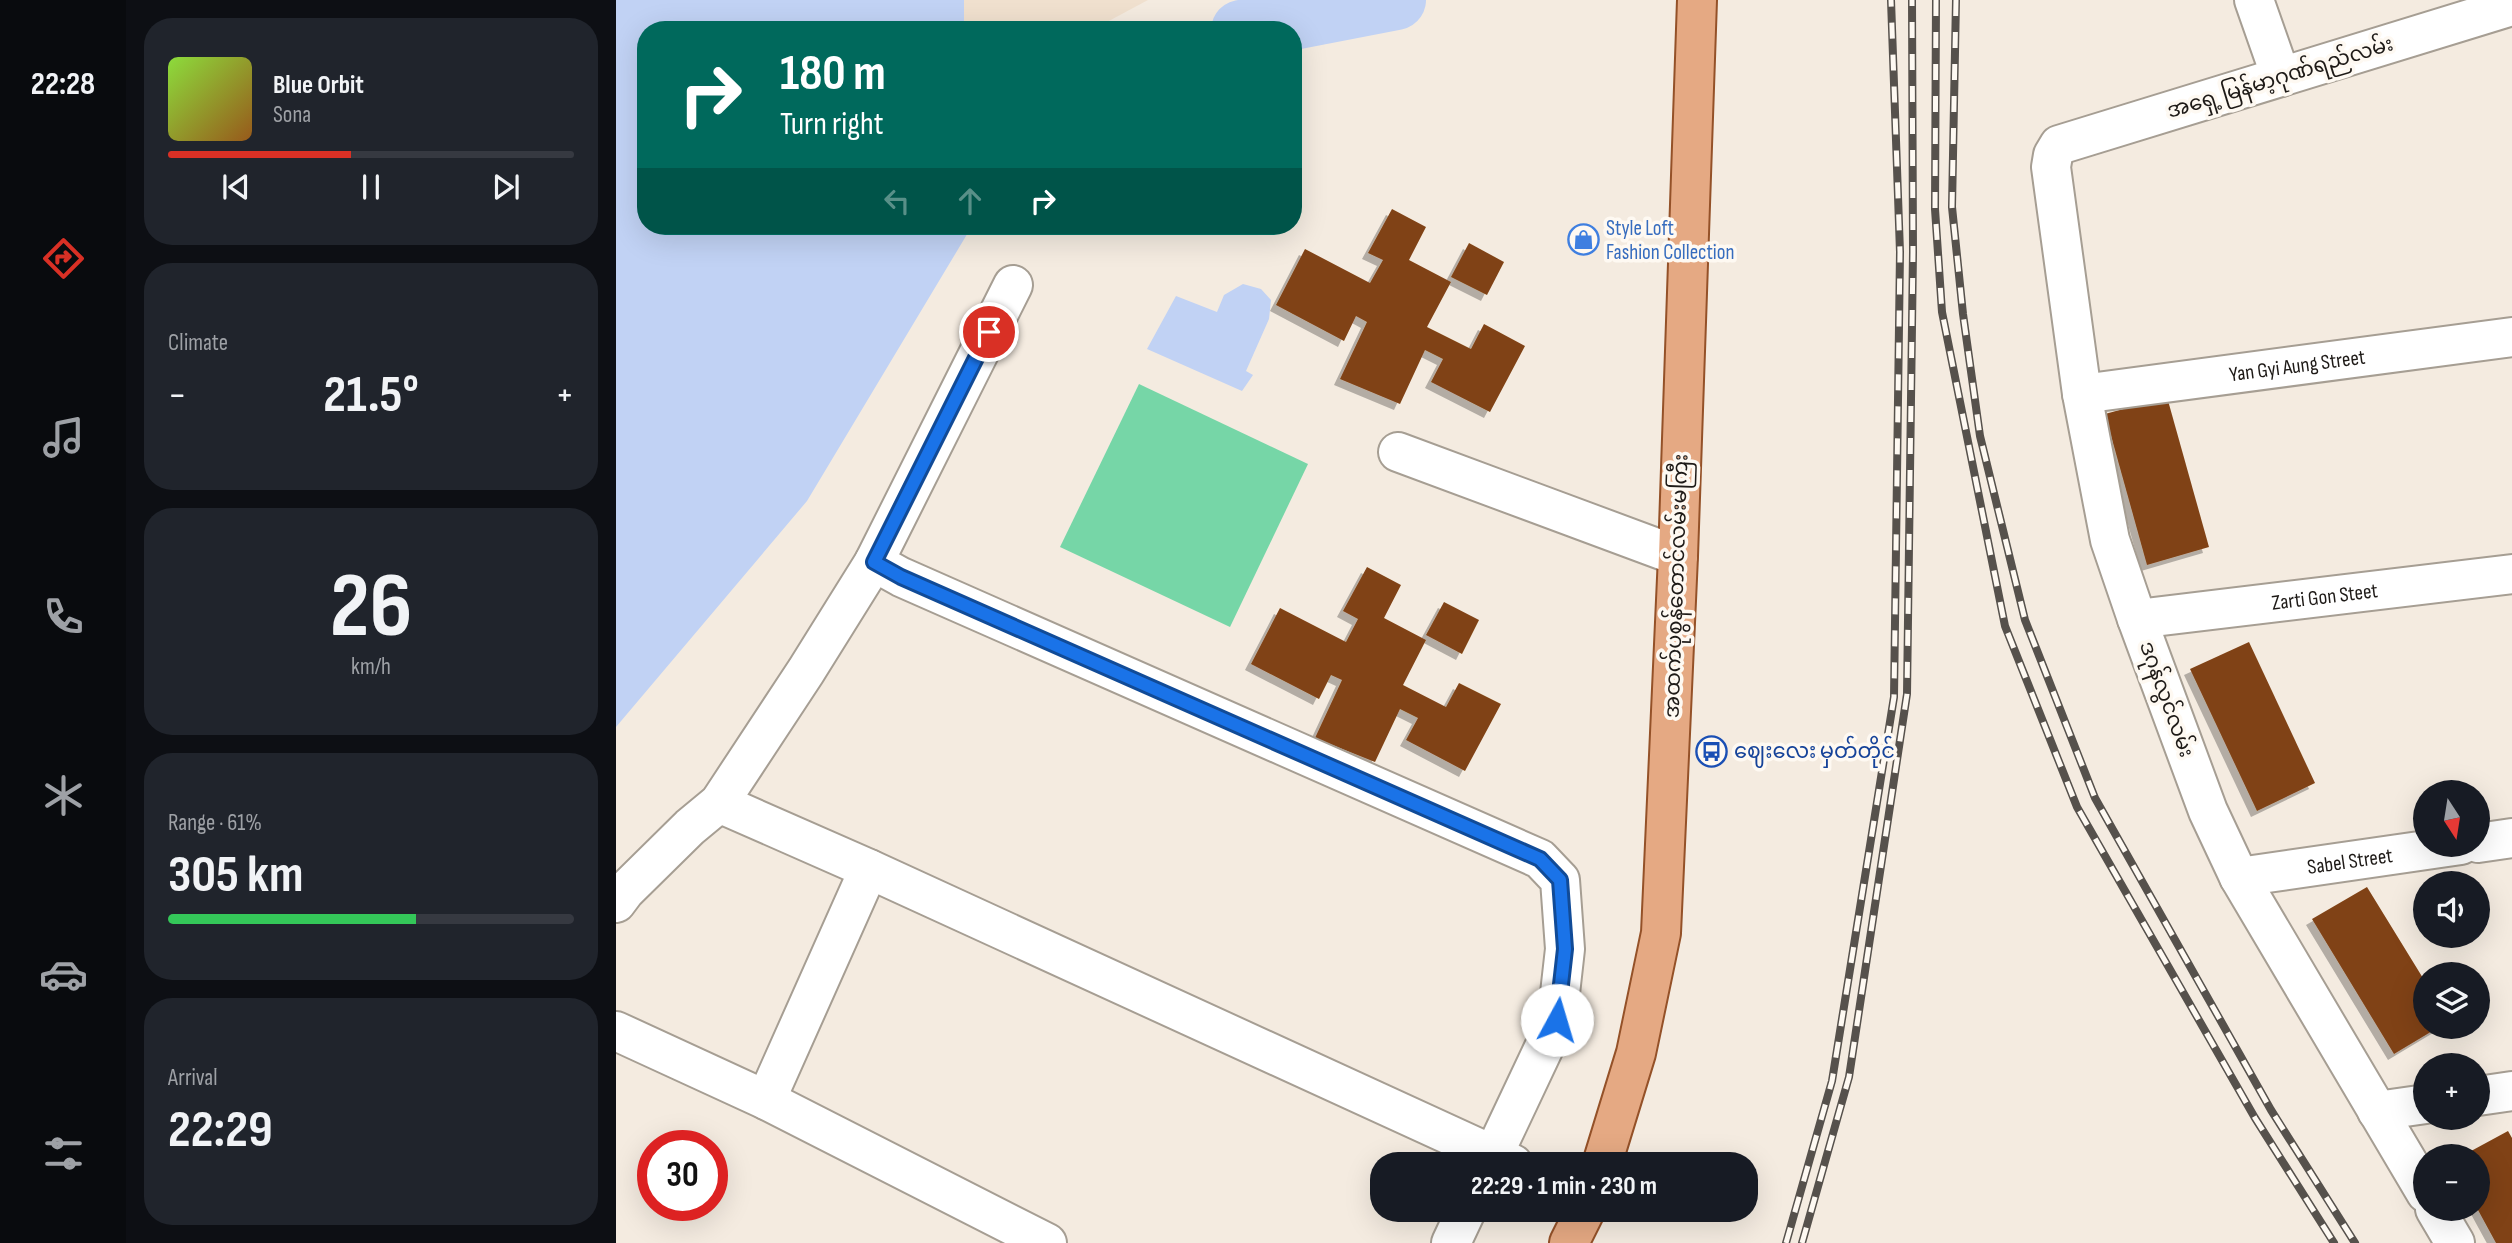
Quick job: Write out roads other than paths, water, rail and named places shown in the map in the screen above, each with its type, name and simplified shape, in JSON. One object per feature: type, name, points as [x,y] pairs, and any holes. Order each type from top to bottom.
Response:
[{"type":"main road","name":"အထက်ပုစွန်တောင်လမ်းမကြီး","points":[[1606,1152],[1636,1053],[1661,933],[1678,556],[1697,0]]},
{"type":"main road","points":[[1569,1243],[1580,1222]]},
{"type":"street","points":[[2254,0],[2281,77]]},
{"type":"street","name":"အရှေ့ မြန်မာ့ဂုဏ်ရည်လမ်း","points":[[2053,155],[2059,145],[2512,6]]},
{"type":"street","name":"ဒဂုန်လွင်လမ်း","points":[[2053,155],[2051,167],[2082,394],[2109,540],[2137,619],[2208,811],[2239,877],[2413,1171]]},
{"type":"street","points":[[616,903],[671,845],[719,803],[874,562],[1013,285]]},
{"type":"street","name":"Yan Gyi Aung Street","points":[[2082,394],[2512,337]]},
{"type":"street","points":[[1398,452],[1678,556]]},
{"type":"street","points":[[874,562],[1540,859],[1560,880],[1565,949],[1557,1020],[1502,1152]]},
{"type":"street","name":"Zarti Gon Steet","points":[[2137,619],[2512,574]]},
{"type":"street","points":[[719,803],[869,869],[1479,1152]]},
{"type":"street","points":[[2490,841],[2512,838]]},
{"type":"street","name":"Sabel Street","points":[[2239,877],[2413,852]]},
{"type":"street","points":[[766,1100],[869,869]]},
{"type":"street","points":[[616,1031],[766,1100],[1047,1243]]},
{"type":"street","points":[[2490,1094],[2512,1091]]},
{"type":"street","points":[[2377,1111],[2413,1106]]},
{"type":"street","points":[[2442,1221],[2455,1243]]},
{"type":"street","points":[[1451,1243],[1461,1222]]},
{"type":"water","points":[[616,0],[964,0],[964,21],[637,21],[637,235],[967,235],[807,501],[616,727]]},
{"type":"water","points":[[1243,284],[1261,289],[1271,300],[1269,319],[1246,371],[1253,375],[1242,391],[1147,349],[1176,296],[1217,312],[1224,295]]},
{"type":"waterway","points":[[1288,21],[1396,0]]},
{"type":"railway","points":[[1786,1243],[1832,1081],[1894,697],[1900,252],[1891,0]]},
{"type":"railway","points":[[1802,1243],[1849,1077],[1907,694],[1913,252],[1912,0]]},
{"type":"railway","points":[[1936,0],[1935,209],[1942,312],[2005,626],[2077,807],[2255,1118],[2334,1243]]},
{"type":"railway","points":[[1956,0],[1952,207],[1963,314],[1980,436],[2025,620],[2095,798],[2271,1110],[2355,1243]]},
{"type":"place","name":"Style Loft Fashion Collection","points":[[1583,240]]},
{"type":"place","name":"ဈေးလေး မှတ်တိုင်","points":[[1711,751]]}]
